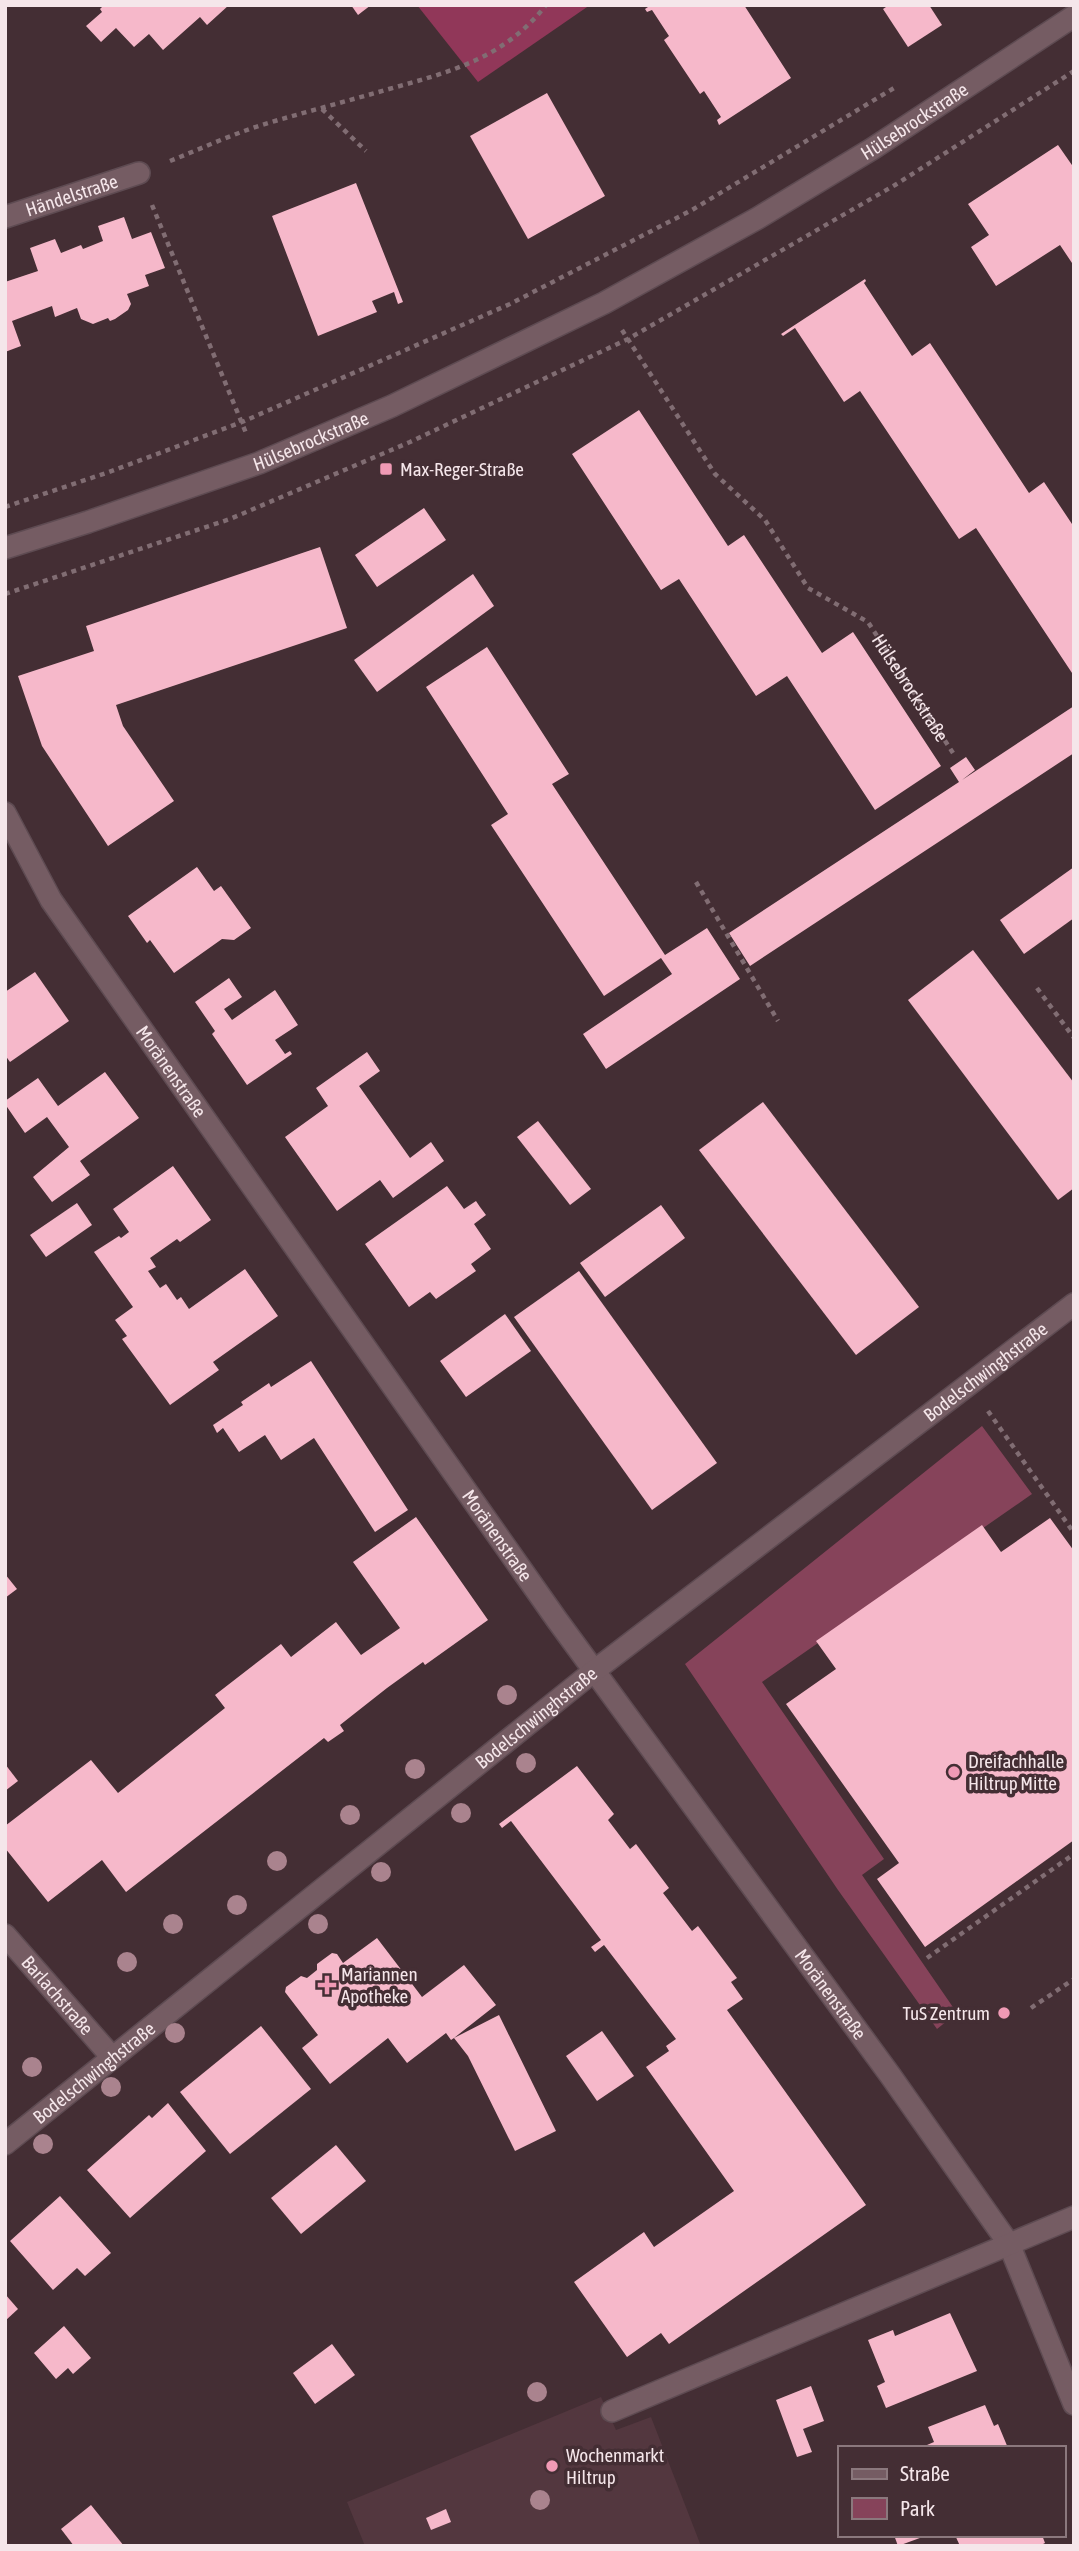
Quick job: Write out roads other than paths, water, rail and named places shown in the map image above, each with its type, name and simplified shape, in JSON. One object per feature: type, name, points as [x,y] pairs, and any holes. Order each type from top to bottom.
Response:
[{"type":"street","name":"Hülsebrockstraße","points":[[5,548],[259,463],[392,406],[604,303],[758,218],[849,163],[1074,16]]},
{"type":"street","name":"Händelstraße","points":[[7,210],[139,173]]},
{"type":"street","name":"Moränenstraße","points":[[5,813],[51,900],[594,1671],[890,2075],[1009,2244],[1074,2404]]},
{"type":"street","name":"Bodelschwinghstraße","points":[[5,2144],[111,2056],[594,1671],[1074,1304]]},
{"type":"street","name":"Barlachstraße","points":[[5,1935],[111,2056]]},
{"type":"street","points":[[612,2411],[1074,2217]]},
{"type":"place","name":"Max-Reger-Straße","points":[[386,469]]},
{"type":"place","name":"Dreifachhalle Hiltrup Mitte","points":[[954,1772]]},
{"type":"place","name":"Mariannen Apotheke","points":[[327,1985]]},
{"type":"place","name":"TuS Zentrum","points":[[1004,2013]]},
{"type":"place","name":"Wochenmarkt Hiltrup","points":[[552,2466]]}]
